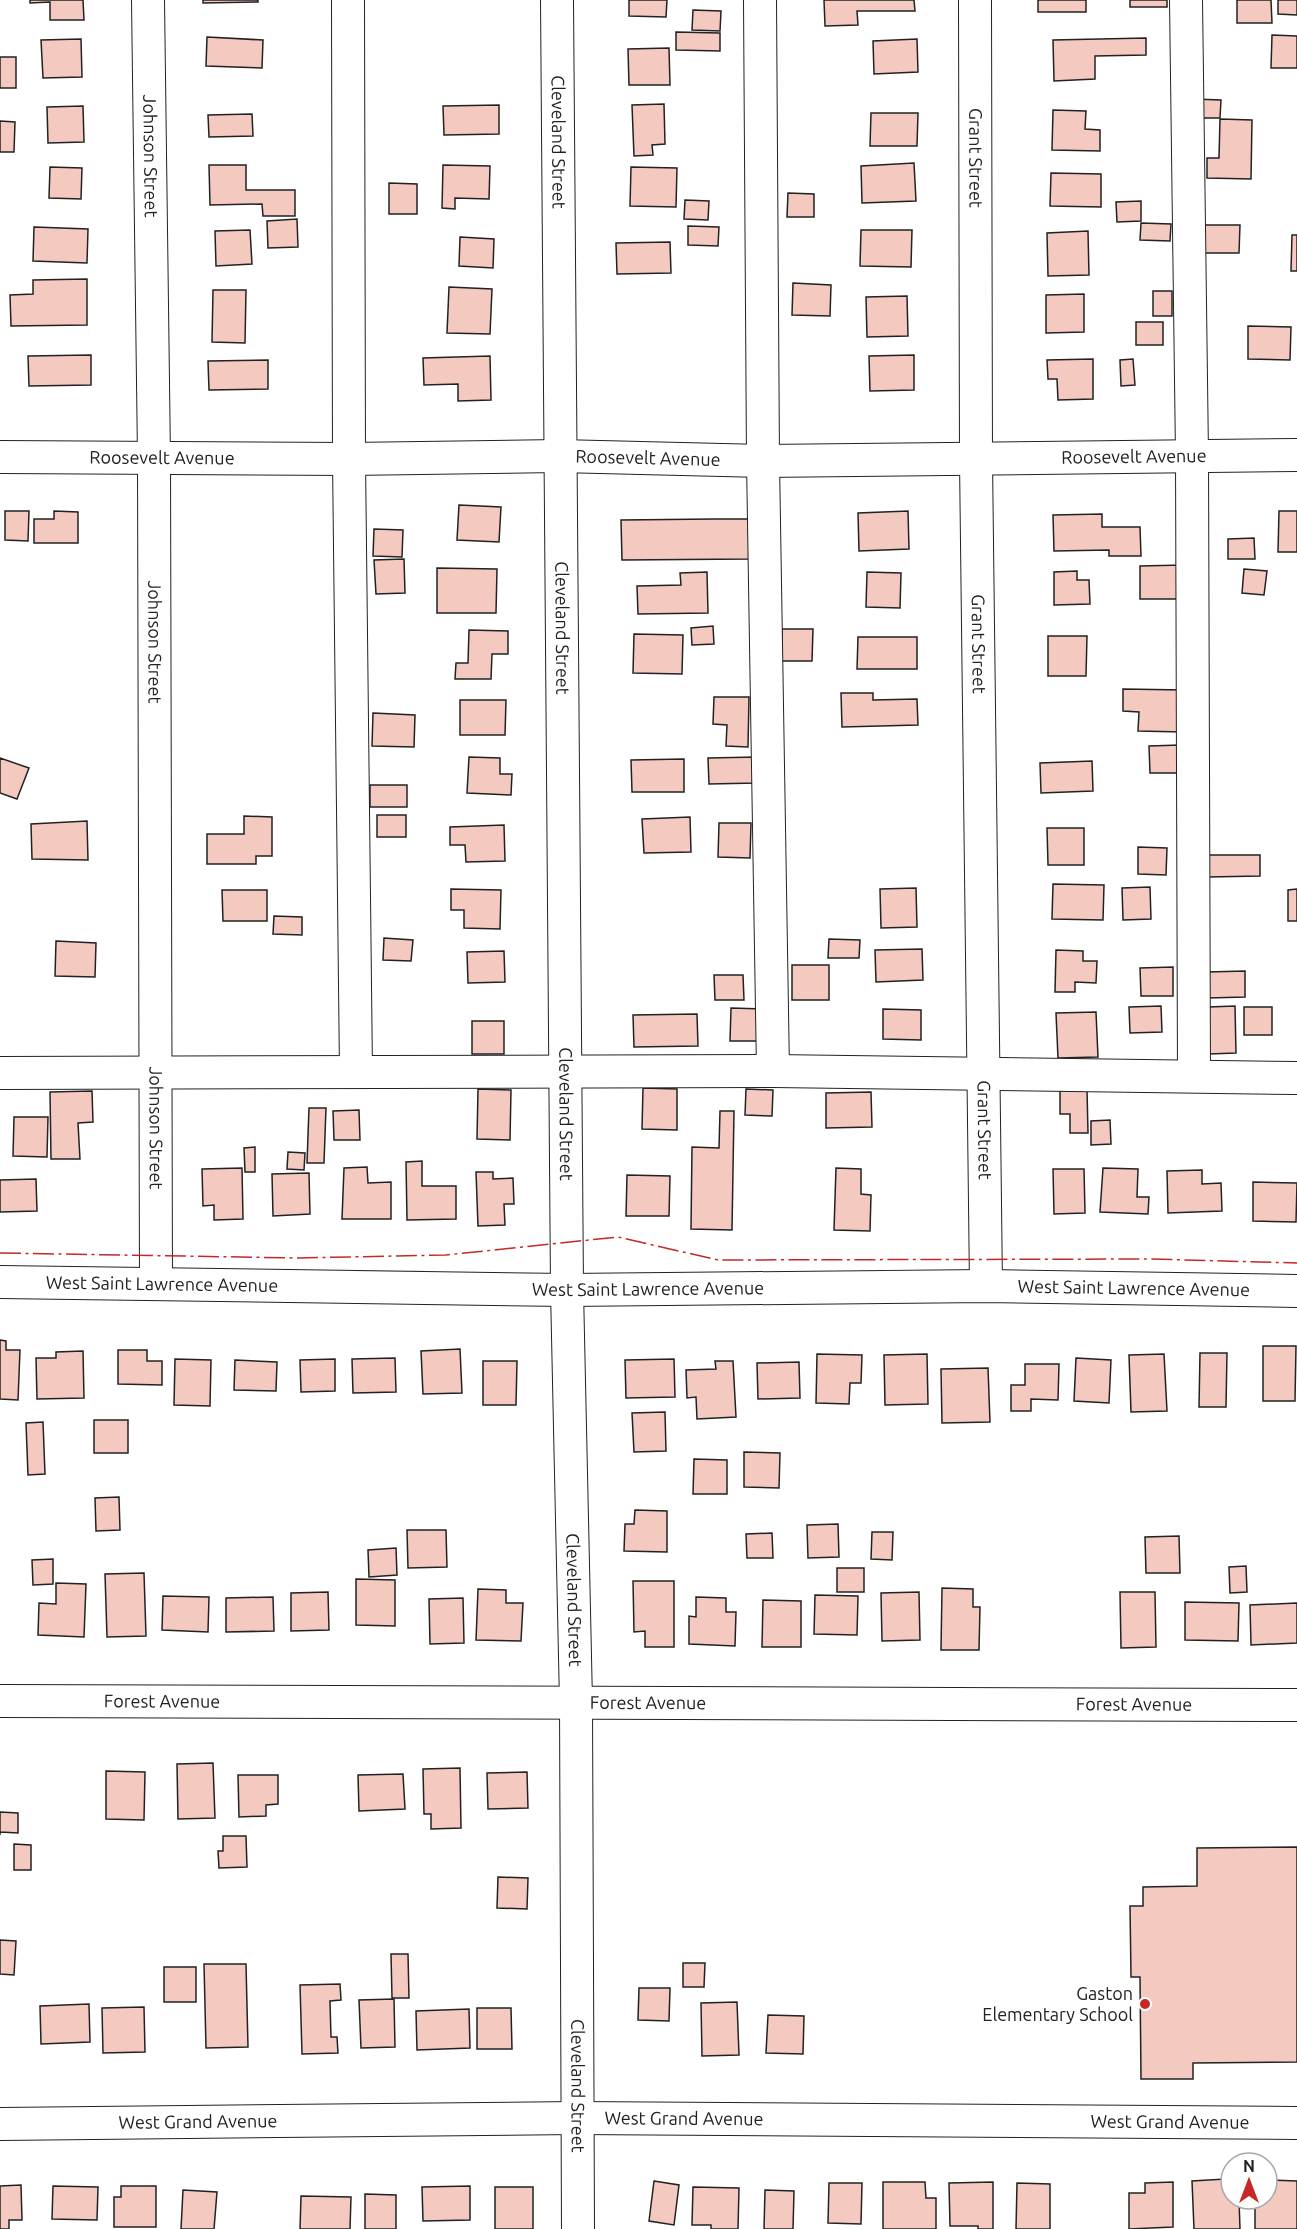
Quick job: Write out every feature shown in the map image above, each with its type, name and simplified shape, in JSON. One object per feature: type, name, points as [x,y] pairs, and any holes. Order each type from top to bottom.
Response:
[{"type":"street","name":"Johnson Street","points":[[148,0],[153,458],[156,1284]]},
{"type":"street","points":[[348,0],[349,459],[356,1072]]},
{"type":"street","name":"Cleveland Street","points":[[556,0],[567,1290],[576,1702],[578,2229]]},
{"type":"street","points":[[760,0],[773,1071]]},
{"type":"street","name":"Grant Street","points":[[975,0],[976,460],[986,1286]]},
{"type":"street","points":[[1186,0],[1192,455],[1194,1076]]},
{"type":"street","name":"Roosevelt Avenue","points":[[0,457],[349,459],[560,456],[764,461],[1297,455]]},
{"type":"street","points":[[0,1073],[773,1071],[1297,1078]]},
{"type":"street","name":"West Saint Lawrence Avenue","points":[[0,1282],[567,1290],[986,1286],[1297,1291]]},
{"type":"street","name":"Forest Avenue","points":[[0,1701],[1297,1705]]},
{"type":"street","name":"West Grand Avenue","points":[[0,2124],[576,2118],[1297,2123]]},
{"type":"building","points":[[30,0],[83,0],[84,20],[50,20],[50,2],[30,3]]},
{"type":"building","points":[[203,0],[258,0],[258,2],[203,3]]},
{"type":"building","points":[[629,0],[667,0],[666,17],[629,16]]},
{"type":"building","points":[[824,0],[914,0],[915,11],[857,11],[858,25],[825,26]]},
{"type":"building","points":[[1038,0],[1086,0],[1086,12],[1038,12]]},
{"type":"building","points":[[1130,0],[1167,0],[1167,7],[1130,7]]},
{"type":"building","points":[[1237,0],[1271,0],[1272,23],[1237,23]]},
{"type":"building","points":[[1278,0],[1297,0],[1297,15],[1278,14]]},
{"type":"building","points":[[693,10],[721,11],[720,31],[692,30]]},
{"type":"building","points":[[676,32],[720,33],[720,51],[676,50]]},
{"type":"building","points":[[1272,35],[1297,36],[1297,68],[1271,68]]},
{"type":"building","points":[[207,37],[263,40],[262,68],[206,66]]},
{"type":"building","points":[[1146,38],[1146,55],[1095,56],[1095,79],[1054,81],[1053,40]]},
{"type":"building","points":[[81,39],[82,77],[43,78],[41,40]]},
{"type":"building","points":[[917,39],[918,72],[874,74],[873,41]]},
{"type":"building","points":[[669,48],[670,85],[629,85],[628,49]]},
{"type":"building","points":[[0,57],[16,57],[16,88],[0,88]]},
{"type":"building","points":[[1193,99],[1221,100],[1220,118],[1193,118]]},
{"type":"building","points":[[664,104],[665,144],[652,145],[653,155],[634,156],[632,105]]},
{"type":"building","points":[[499,105],[499,134],[444,135],[443,106]]},
{"type":"building","points":[[83,106],[84,142],[48,143],[47,107]]},
{"type":"building","points":[[1053,110],[1086,111],[1085,129],[1100,130],[1100,151],[1052,150]]},
{"type":"building","points":[[871,113],[918,113],[917,146],[870,146]]},
{"type":"building","points":[[252,114],[253,136],[209,137],[208,115]]},
{"type":"building","points":[[1220,119],[1252,120],[1251,179],[1207,178],[1207,158],[1219,158]]},
{"type":"building","points":[[0,121],[15,122],[14,152],[0,152]]},
{"type":"building","points":[[914,163],[916,201],[862,203],[861,166]]},
{"type":"building","points":[[209,165],[246,165],[246,190],[295,190],[295,216],[263,216],[262,204],[210,205]]},
{"type":"building","points":[[443,165],[490,166],[489,199],[455,198],[455,209],[442,208]]},
{"type":"building","points":[[50,167],[82,168],[81,199],[49,198]]},
{"type":"building","points":[[631,167],[677,168],[676,207],[630,206]]},
{"type":"building","points":[[1051,173],[1101,174],[1101,207],[1050,206]]},
{"type":"building","points":[[389,183],[417,184],[417,214],[389,214]]},
{"type":"building","points":[[788,193],[814,194],[814,217],[787,217]]},
{"type":"building","points":[[685,200],[709,201],[708,220],[684,219]]},
{"type":"building","points":[[1141,201],[1141,221],[1117,222],[1116,202]]},
{"type":"building","points":[[297,219],[298,247],[268,248],[267,221]]},
{"type":"building","points":[[1141,223],[1171,224],[1170,241],[1140,240]]},
{"type":"building","points":[[1200,225],[1240,225],[1239,253],[1200,253]]},
{"type":"building","points":[[688,226],[719,227],[718,246],[688,245]]},
{"type":"building","points":[[34,227],[88,229],[87,263],[33,261]]},
{"type":"building","points":[[250,230],[252,264],[216,266],[215,231]]},
{"type":"building","points":[[861,230],[912,230],[911,267],[860,266]]},
{"type":"building","points":[[1088,231],[1089,275],[1048,276],[1047,233]]},
{"type":"building","points":[[1292,235],[1297,235],[1297,271],[1291,271]]},
{"type":"building","points":[[460,237],[494,239],[493,268],[459,266]]},
{"type":"building","points":[[670,242],[671,273],[617,274],[616,243]]},
{"type":"building","points":[[87,279],[87,325],[11,326],[10,295],[33,294],[33,280]]},
{"type":"building","points":[[793,283],[831,285],[830,316],[792,315]]},
{"type":"building","points":[[449,287],[492,289],[490,334],[447,333]]},
{"type":"building","points":[[213,290],[246,290],[245,343],[212,342]]},
{"type":"building","points":[[1153,291],[1172,291],[1172,316],[1153,316]]},
{"type":"building","points":[[1084,294],[1084,332],[1046,333],[1046,295]]},
{"type":"building","points":[[907,296],[908,336],[867,337],[866,297]]},
{"type":"building","points":[[1136,322],[1163,322],[1163,345],[1136,345]]},
{"type":"building","points":[[1248,326],[1291,327],[1290,360],[1248,359]]},
{"type":"building","points":[[91,355],[91,385],[29,386],[28,356]]},
{"type":"building","points":[[914,355],[914,390],[870,391],[869,356]]},
{"type":"building","points":[[490,356],[491,400],[458,401],[458,384],[424,385],[423,358]]},
{"type":"building","points":[[1093,359],[1093,399],[1058,400],[1057,379],[1048,379],[1047,360]]},
{"type":"building","points":[[1133,359],[1135,385],[1121,386],[1120,360]]},
{"type":"building","points":[[268,360],[268,389],[209,390],[208,361]]},
{"type":"building","points":[[459,505],[501,507],[499,542],[457,540]]},
{"type":"building","points":[[5,511],[29,511],[28,541],[5,540]]},
{"type":"building","points":[[54,511],[78,512],[78,543],[34,543],[34,519],[54,519]]},
{"type":"building","points":[[908,511],[909,549],[859,551],[858,513]]},
{"type":"building","points":[[1279,511],[1297,511],[1297,552],[1278,552]]},
{"type":"building","points":[[1102,514],[1102,527],[1140,527],[1141,556],[1109,556],[1109,550],[1054,551],[1053,515]]},
{"type":"building","points":[[749,519],[750,559],[622,560],[621,520]]},
{"type":"building","points":[[374,529],[403,530],[402,557],[373,556]]},
{"type":"building","points":[[1254,538],[1255,559],[1228,559],[1228,539]]},
{"type":"building","points":[[404,559],[405,593],[376,594],[374,560]]},
{"type":"building","points":[[1183,565],[1183,599],[1140,599],[1140,566]]},
{"type":"building","points":[[437,568],[497,569],[496,613],[437,613]]},
{"type":"building","points":[[1244,569],[1267,571],[1264,595],[1242,593]]},
{"type":"building","points":[[1077,571],[1077,580],[1089,580],[1090,604],[1054,605],[1054,572]]},
{"type":"building","points":[[707,572],[708,613],[638,614],[637,586],[681,585],[680,573]]},
{"type":"building","points":[[867,572],[901,573],[900,608],[866,607]]},
{"type":"building","points":[[713,626],[714,644],[692,645],[691,628]]},
{"type":"building","points":[[782,629],[813,629],[812,661],[782,661]]},
{"type":"building","points":[[469,630],[508,631],[508,654],[492,654],[491,679],[455,679],[456,663],[468,663]]},
{"type":"building","points":[[634,634],[683,635],[682,674],[633,673]]},
{"type":"building","points":[[1048,636],[1087,636],[1086,676],[1048,676]]},
{"type":"building","points":[[858,637],[917,637],[917,669],[857,669]]},
{"type":"building","points":[[1123,689],[1184,690],[1183,732],[1138,731],[1139,712],[1123,711]]},
{"type":"building","points":[[841,693],[873,693],[873,700],[917,699],[918,725],[842,727]]},
{"type":"building","points":[[714,697],[749,697],[748,747],[726,746],[727,725],[713,724]]},
{"type":"building","points":[[460,700],[506,700],[505,735],[460,735]]},
{"type":"building","points":[[373,713],[415,715],[414,747],[372,746]]},
{"type":"building","points":[[1180,745],[1180,773],[1150,773],[1149,746]]},
{"type":"building","points":[[469,757],[500,758],[500,774],[512,774],[511,795],[467,793]]},
{"type":"building","points":[[757,757],[757,783],[709,784],[708,758]]},
{"type":"building","points":[[0,758],[29,768],[17,799],[0,793]]},
{"type":"building","points":[[684,759],[684,792],[632,792],[631,760]]},
{"type":"building","points":[[1092,761],[1093,791],[1041,793],[1040,763]]},
{"type":"building","points":[[370,785],[407,785],[407,807],[370,807]]},
{"type":"building","points":[[377,815],[406,815],[406,837],[377,837]]},
{"type":"building","points":[[244,816],[272,817],[272,856],[256,856],[256,864],[207,864],[207,834],[244,834]]},
{"type":"building","points":[[690,817],[691,852],[644,853],[642,819]]},
{"type":"building","points":[[87,821],[88,860],[32,859],[31,824]]},
{"type":"building","points":[[719,823],[751,823],[750,858],[718,857]]},
{"type":"building","points":[[504,825],[505,861],[466,862],[465,845],[450,845],[450,827]]},
{"type":"building","points":[[1047,828],[1084,828],[1084,865],[1048,865]]},
{"type":"building","points":[[1138,847],[1167,848],[1166,875],[1138,874]]},
{"type":"building","points":[[1208,855],[1260,855],[1260,876],[1208,877]]},
{"type":"building","points":[[1053,884],[1104,885],[1103,920],[1052,919]]},
{"type":"building","points":[[1150,887],[1151,919],[1123,920],[1122,888]]},
{"type":"building","points":[[916,888],[917,927],[881,928],[880,889]]},
{"type":"building","points":[[451,889],[501,890],[500,929],[464,928],[464,910],[451,910]]},
{"type":"building","points":[[1297,889],[1297,921],[1288,921],[1288,890]]},
{"type":"building","points":[[222,890],[267,890],[267,921],[223,921]]},
{"type":"building","points":[[274,916],[302,917],[302,935],[273,934]]},
{"type":"building","points":[[384,938],[413,940],[411,961],[383,960]]},
{"type":"building","points":[[829,939],[860,940],[859,958],[828,958]]},
{"type":"building","points":[[56,941],[96,943],[95,977],[55,976]]},
{"type":"building","points":[[922,949],[923,980],[876,982],[875,950]]},
{"type":"building","points":[[1056,950],[1083,951],[1083,961],[1097,961],[1096,983],[1075,982],[1075,992],[1055,992]]},
{"type":"building","points":[[504,951],[505,982],[468,983],[467,952]]},
{"type":"building","points":[[792,965],[829,965],[829,1000],[792,1000]]},
{"type":"building","points":[[1173,967],[1173,996],[1141,996],[1140,968]]},
{"type":"building","points":[[1245,971],[1245,997],[1208,998],[1207,972]]},
{"type":"building","points":[[714,975],[743,975],[744,1000],[715,1000]]},
{"type":"building","points":[[1161,1006],[1162,1032],[1130,1033],[1129,1007]]},
{"type":"building","points":[[1235,1006],[1236,1053],[1209,1054],[1208,1007]]},
{"type":"building","points":[[1244,1007],[1272,1007],[1272,1035],[1244,1035]]},
{"type":"building","points":[[731,1008],[767,1009],[766,1041],[730,1041]]},
{"type":"building","points":[[883,1009],[921,1010],[921,1040],[883,1039]]},
{"type":"building","points":[[1096,1012],[1098,1057],[1058,1058],[1056,1013]]},
{"type":"building","points":[[697,1014],[698,1046],[634,1047],[633,1015]]},
{"type":"building","points":[[472,1021],[504,1021],[504,1054],[472,1054]]},
{"type":"building","points":[[643,1088],[677,1089],[677,1130],[642,1129]]},
{"type":"building","points":[[478,1089],[511,1090],[510,1140],[477,1139]]},
{"type":"building","points":[[746,1089],[773,1090],[772,1116],[745,1115]]},
{"type":"building","points":[[1087,1089],[1088,1133],[1070,1133],[1070,1114],[1060,1114],[1060,1090]]},
{"type":"building","points":[[92,1091],[93,1122],[78,1123],[80,1159],[51,1159],[50,1092]]},
{"type":"building","points":[[871,1092],[872,1127],[826,1128],[826,1093]]},
{"type":"building","points":[[309,1108],[326,1108],[324,1163],[307,1163]]},
{"type":"building","points":[[359,1110],[360,1140],[334,1140],[333,1111]]},
{"type":"building","points":[[720,1111],[734,1111],[732,1230],[691,1229],[692,1147],[719,1148]]},
{"type":"building","points":[[14,1117],[48,1117],[47,1157],[13,1156]]},
{"type":"building","points":[[1110,1120],[1111,1144],[1091,1145],[1091,1121]]},
{"type":"building","points":[[255,1147],[255,1172],[245,1172],[244,1148]]},
{"type":"building","points":[[288,1152],[305,1153],[304,1170],[287,1169]]},
{"type":"building","points":[[422,1161],[422,1186],[456,1186],[456,1219],[407,1220],[406,1162]]},
{"type":"building","points":[[367,1167],[368,1183],[391,1182],[391,1219],[342,1219],[344,1168]]},
{"type":"building","points":[[242,1168],[243,1219],[214,1220],[214,1205],[203,1206],[202,1169]]},
{"type":"building","points":[[836,1168],[861,1169],[861,1194],[871,1195],[870,1231],[834,1230]]},
{"type":"building","points":[[1103,1168],[1138,1169],[1137,1197],[1149,1197],[1148,1214],[1100,1212]]},
{"type":"building","points":[[1053,1169],[1084,1169],[1085,1213],[1054,1214]]},
{"type":"building","points":[[1202,1170],[1202,1184],[1221,1183],[1222,1211],[1168,1213],[1167,1171]]},
{"type":"building","points":[[476,1172],[493,1172],[493,1179],[513,1178],[514,1204],[504,1204],[505,1225],[478,1226]]},
{"type":"building","points":[[309,1173],[310,1214],[273,1216],[272,1174]]},
{"type":"building","points":[[627,1175],[670,1176],[669,1216],[626,1216]]},
{"type":"building","points":[[36,1179],[37,1211],[0,1212],[0,1180]]},
{"type":"building","points":[[1253,1182],[1297,1183],[1296,1222],[1253,1221]]},
{"type":"building","points":[[0,1340],[6,1341],[6,1350],[20,1350],[18,1400],[0,1399]]},
{"type":"building","points":[[1263,1346],[1296,1346],[1295,1401],[1263,1401]]},
{"type":"building","points":[[460,1349],[462,1393],[423,1394],[421,1351]]},
{"type":"building","points":[[118,1350],[147,1350],[147,1361],[162,1361],[162,1385],[118,1384]]},
{"type":"building","points":[[83,1351],[84,1398],[37,1399],[36,1358],[56,1358],[56,1352]]},
{"type":"building","points":[[1200,1353],[1227,1353],[1226,1407],[1199,1407]]},
{"type":"building","points":[[817,1354],[862,1355],[861,1383],[850,1383],[849,1404],[816,1403]]},
{"type":"building","points":[[927,1354],[928,1404],[885,1405],[884,1355]]},
{"type":"building","points":[[1164,1354],[1167,1411],[1131,1412],[1129,1355]]},
{"type":"building","points":[[395,1358],[396,1392],[353,1393],[352,1359]]},
{"type":"building","points":[[1076,1358],[1111,1360],[1109,1403],[1074,1401]]},
{"type":"building","points":[[175,1359],[211,1360],[210,1406],[174,1405]]},
{"type":"building","points":[[335,1359],[335,1391],[301,1392],[300,1360]]},
{"type":"building","points":[[674,1359],[675,1397],[626,1398],[625,1360]]},
{"type":"building","points":[[235,1360],[277,1362],[276,1391],[234,1390]]},
{"type":"building","points":[[483,1361],[517,1361],[516,1405],[483,1405]]},
{"type":"building","points":[[715,1361],[733,1361],[736,1417],[697,1419],[696,1397],[687,1398],[686,1370],[716,1369]]},
{"type":"building","points":[[799,1362],[800,1398],[758,1399],[757,1363]]},
{"type":"building","points":[[1025,1364],[1059,1364],[1058,1400],[1031,1399],[1031,1411],[1011,1411],[1011,1385],[1025,1385]]},
{"type":"building","points":[[988,1368],[990,1422],[942,1423],[941,1369]]},
{"type":"building","points":[[665,1412],[666,1451],[634,1452],[632,1413]]},
{"type":"building","points":[[94,1420],[128,1420],[128,1453],[94,1453]]},
{"type":"building","points":[[43,1422],[45,1474],[28,1475],[26,1423]]},
{"type":"building","points":[[744,1452],[780,1453],[779,1488],[744,1487]]},
{"type":"building","points":[[694,1459],[727,1460],[727,1494],[693,1494]]},
{"type":"building","points":[[119,1497],[120,1530],[96,1531],[95,1498]]},
{"type":"building","points":[[635,1510],[667,1511],[667,1552],[624,1551],[625,1524],[634,1524]]},
{"type":"building","points":[[838,1524],[839,1557],[808,1558],[807,1525]]},
{"type":"building","points":[[407,1530],[446,1530],[447,1567],[408,1568]]},
{"type":"building","points":[[872,1532],[893,1532],[892,1560],[871,1559]]},
{"type":"building","points":[[772,1533],[773,1558],[747,1558],[746,1534]]},
{"type":"building","points":[[1179,1536],[1180,1573],[1146,1573],[1145,1537]]},
{"type":"building","points":[[396,1548],[397,1575],[369,1577],[368,1550]]},
{"type":"building","points":[[53,1559],[53,1584],[33,1585],[32,1560]]},
{"type":"building","points":[[1246,1566],[1247,1592],[1230,1593],[1229,1567]]},
{"type":"building","points":[[837,1568],[864,1568],[864,1592],[837,1592]]},
{"type":"building","points":[[144,1573],[146,1636],[107,1637],[105,1574]]},
{"type":"building","points":[[356,1579],[395,1580],[395,1626],[356,1625]]},
{"type":"building","points":[[633,1581],[674,1581],[674,1647],[645,1647],[645,1631],[634,1632]]},
{"type":"building","points":[[56,1583],[86,1584],[84,1637],[38,1635],[39,1603],[56,1604]]},
{"type":"building","points":[[942,1588],[973,1589],[973,1607],[980,1607],[979,1650],[941,1650]]},
{"type":"building","points":[[478,1589],[506,1590],[506,1603],[523,1603],[521,1641],[476,1640]]},
{"type":"building","points":[[328,1592],[329,1630],[291,1631],[291,1593]]},
{"type":"building","points":[[919,1592],[920,1640],[882,1641],[881,1593]]},
{"type":"building","points":[[1120,1592],[1155,1592],[1156,1647],[1121,1648]]},
{"type":"building","points":[[815,1595],[858,1596],[857,1635],[814,1634]]},
{"type":"building","points":[[163,1596],[209,1597],[208,1632],[162,1630]]},
{"type":"building","points":[[273,1597],[274,1631],[226,1632],[226,1598]]},
{"type":"building","points":[[696,1597],[726,1598],[726,1612],[736,1612],[735,1646],[689,1644],[689,1616],[696,1617]]},
{"type":"building","points":[[463,1598],[464,1643],[430,1644],[429,1599]]},
{"type":"building","points":[[763,1600],[801,1601],[801,1647],[762,1647]]},
{"type":"building","points":[[1185,1602],[1239,1603],[1238,1641],[1185,1640]]},
{"type":"building","points":[[1297,1603],[1297,1643],[1251,1645],[1250,1605]]},
{"type":"building","points":[[213,1763],[215,1818],[178,1819],[177,1764]]},
{"type":"building","points":[[460,1768],[461,1828],[431,1829],[431,1814],[424,1814],[423,1769]]},
{"type":"building","points":[[106,1771],[145,1772],[144,1820],[106,1819]]},
{"type":"building","points":[[527,1772],[528,1808],[488,1809],[487,1773]]},
{"type":"building","points":[[403,1774],[405,1809],[359,1811],[358,1775]]},
{"type":"building","points":[[238,1775],[278,1775],[278,1804],[266,1805],[266,1816],[239,1817]]},
{"type":"building","points":[[0,1812],[18,1813],[18,1833],[0,1832]]},
{"type":"building","points":[[223,1836],[246,1836],[247,1867],[219,1868],[218,1851],[223,1851]]},
{"type":"building","points":[[14,1844],[31,1845],[31,1870],[14,1870]]},
{"type":"building","points":[[1297,1847],[1297,2062],[1193,2063],[1193,2079],[1141,2079],[1140,1977],[1131,1977],[1130,1906],[1143,1906],[1143,1887],[1197,1886],[1197,1848]]},
{"type":"building","points":[[498,1877],[528,1878],[527,1909],[497,1908]]},
{"type":"building","points":[[0,1940],[16,1941],[14,1975],[0,1974]]},
{"type":"building","points":[[391,1954],[408,1954],[409,1998],[392,1998]]},
{"type":"building","points":[[683,1963],[705,1963],[704,1987],[683,1987]]},
{"type":"building","points":[[204,1964],[246,1964],[248,2047],[206,2048]]},
{"type":"building","points":[[164,1967],[196,1967],[196,2002],[164,2002]]},
{"type":"building","points":[[340,1984],[341,2000],[330,2001],[331,2037],[337,2037],[338,2053],[302,2054],[300,1985]]},
{"type":"building","points":[[639,1988],[670,1988],[669,2021],[638,2020]]},
{"type":"building","points":[[394,1999],[395,2047],[361,2048],[359,2000]]},
{"type":"building","points":[[737,2002],[739,2055],[702,2056],[701,2003]]},
{"type":"building","points":[[89,2004],[90,2042],[41,2044],[40,2006]]},
{"type":"building","points":[[144,2007],[145,2052],[103,2053],[102,2008]]},
{"type":"building","points":[[477,2008],[511,2008],[512,2049],[477,2049]]},
{"type":"building","points":[[469,2009],[470,2048],[417,2050],[416,2011]]},
{"type":"building","points":[[768,2015],[804,2016],[803,2054],[766,2053]]},
{"type":"building","points":[[1219,2179],[1219,2211],[1239,2211],[1240,2229],[1194,2229],[1192,2181]]},
{"type":"building","points":[[1279,2180],[1297,2181],[1297,2229],[1255,2229],[1255,2211],[1279,2211]]},
{"type":"building","points":[[654,2181],[679,2185],[674,2225],[649,2221]]},
{"type":"building","points":[[883,2182],[925,2182],[926,2198],[936,2198],[936,2229],[883,2229]]},
{"type":"building","points":[[993,2182],[993,2229],[978,2229],[978,2226],[950,2226],[949,2183]]},
{"type":"building","points":[[1173,2182],[1173,2227],[1129,2229],[1129,2193],[1145,2193],[1145,2183]]},
{"type":"building","points":[[829,2183],[862,2183],[861,2224],[828,2223]]},
{"type":"building","points":[[1017,2183],[1050,2184],[1050,2229],[1016,2229]]},
{"type":"building","points":[[21,2185],[22,2220],[9,2220],[9,2229],[0,2229],[0,2186]]},
{"type":"building","points":[[53,2186],[98,2187],[97,2220],[52,2219]]},
{"type":"building","points":[[121,2186],[156,2186],[156,2227],[114,2227],[114,2197],[121,2197]]},
{"type":"building","points":[[470,2186],[470,2220],[423,2221],[422,2187]]},
{"type":"building","points":[[495,2187],[533,2187],[533,2229],[495,2229]]},
{"type":"building","points":[[693,2187],[739,2188],[738,2229],[711,2229],[711,2225],[692,2225]]},
{"type":"building","points":[[183,2190],[217,2192],[214,2229],[181,2229]]},
{"type":"building","points":[[765,2190],[794,2191],[793,2229],[764,2229]]},
{"type":"building","points":[[365,2194],[396,2195],[396,2229],[365,2229]]},
{"type":"building","points":[[301,2196],[351,2197],[350,2229],[300,2229]]},
{"type":"power","points":[[0,1253],[299,1258],[446,1255],[618,1237],[718,1260],[1152,1259],[1297,1263]]},
{"type":"place","name":"Gaston Elementary School","points":[[1145,2004]]}]
